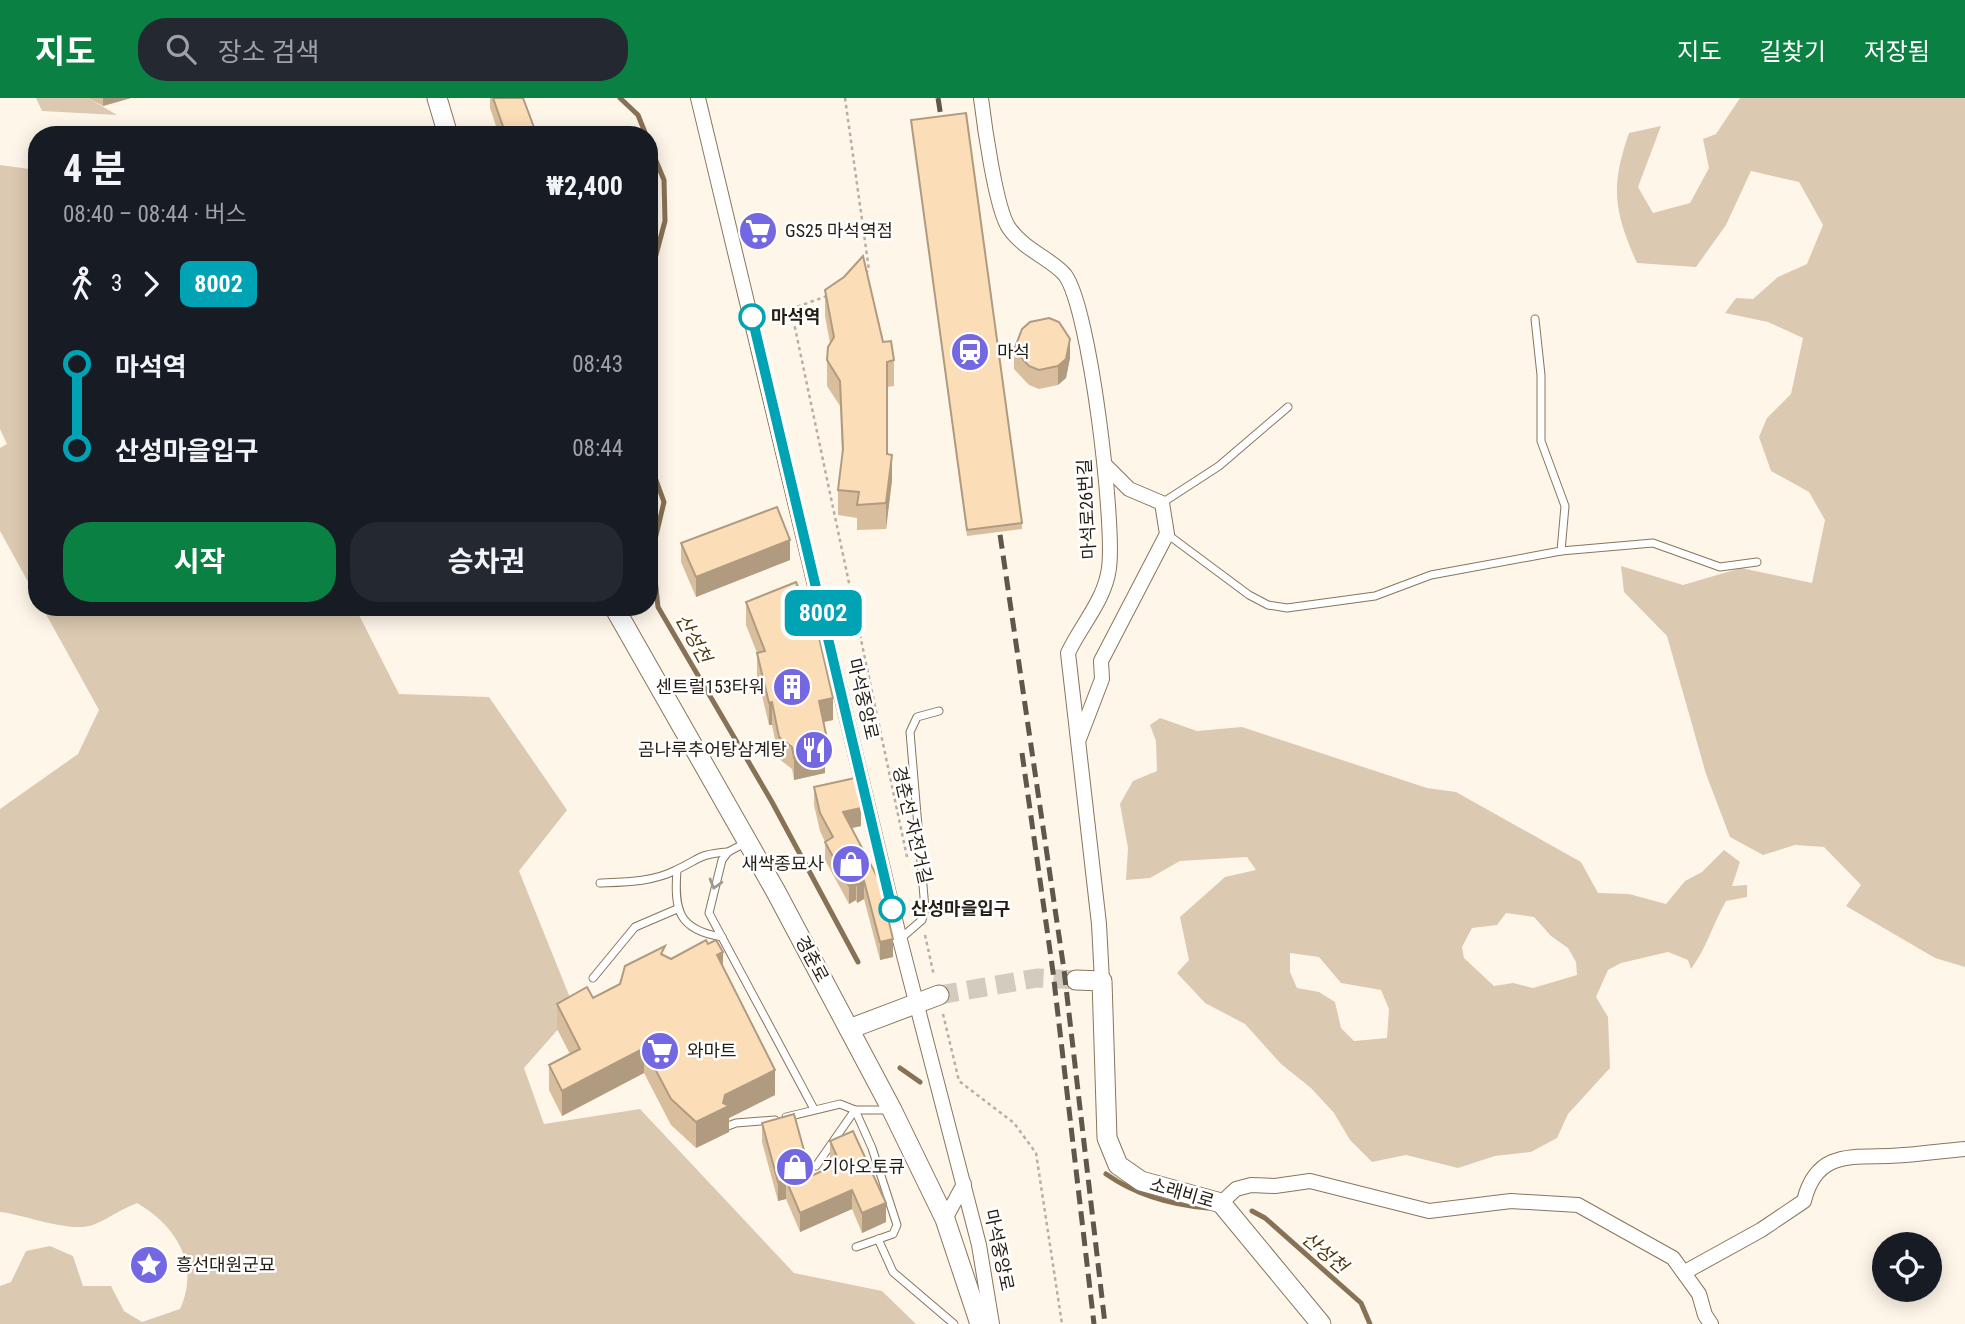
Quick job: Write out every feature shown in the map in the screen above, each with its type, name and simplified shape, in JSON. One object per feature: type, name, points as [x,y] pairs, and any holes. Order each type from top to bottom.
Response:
[{"type":"street","points":[[437,98],[445,126]]},
{"type":"street","name":"마석중앙로","points":[[698,98],[900,940],[979,1245],[992,1324]]},
{"type":"street","name":"마석로26번길","points":[[981,98],[1007,225],[1029,250],[1065,275],[1080,308],[1105,465],[1110,570],[1094,610],[1079,629],[1068,653],[1099,924],[1101,981]]},
{"type":"street","points":[[1079,739],[1102,679],[1101,661],[1167,534],[1162,503],[1129,489],[1105,465]]},
{"type":"street","name":"경춘로","points":[[619,616],[747,842],[892,1111],[945,1219],[980,1324]]},
{"type":"street","points":[[1076,980],[1101,981]]},
{"type":"street","name":"소래비로","points":[[1101,981],[1107,1138],[1118,1165],[1141,1181],[1222,1203],[1321,1324]]},
{"type":"street","points":[[849,1030],[916,1001],[939,995]]},
{"type":"street","points":[[1685,1272],[1761,1230],[1804,1201],[1807,1187],[1822,1167],[1843,1156],[1965,1149]]},
{"type":"street","points":[[1222,1203],[1236,1189],[1251,1185],[1275,1186],[1310,1181],[1429,1211],[1511,1201],[1578,1205],[1673,1258],[1699,1294],[1704,1314],[1711,1324]]},
{"type":"street","points":[[945,1219],[964,1185]]},
{"type":"lane","points":[[1535,319],[1541,376],[1541,441],[1565,506],[1561,551]]},
{"type":"lane","points":[[1162,503],[1219,466],[1288,407]]},
{"type":"lane","points":[[1167,534],[1249,595],[1268,605],[1287,608],[1375,596],[1430,575],[1561,551],[1653,543],[1720,567],[1757,562]]},
{"type":"lane","points":[[900,940],[922,920],[925,909],[910,732],[917,717],[939,710]]},
{"type":"lane","points":[[600,883],[647,880],[677,870],[701,854],[727,852],[747,842]]},
{"type":"lane","points":[[727,852],[722,860],[709,907],[722,937],[814,1109]]},
{"type":"lane","points":[[677,870],[677,909],[698,931],[722,937]]},
{"type":"lane","points":[[593,978],[635,927],[677,909]]},
{"type":"lane","points":[[712,946],[722,937]]},
{"type":"lane","points":[[727,1126],[771,1121],[840,1104],[859,1109],[892,1111]]},
{"type":"lane","points":[[816,1166],[859,1109]]},
{"type":"lane","points":[[856,1247],[895,1232],[896,1220],[859,1109]]},
{"type":"lane","points":[[877,1239],[893,1272],[954,1324]]},
{"type":"path","points":[[845,98],[869,270],[859,277]]},
{"type":"path","name":"경춘선 자전거길","points":[[828,296],[791,309],[909,867]]},
{"type":"path","points":[[922,920],[957,1078],[965,1088],[1014,1124],[1036,1153],[1062,1324]]},
{"type":"shaded area","points":[[36,98],[88,98],[117,115],[42,111]]},
{"type":"shaded area","points":[[1740,98],[1965,98],[1965,967],[1935,958],[1846,906],[1861,885],[1824,847],[1795,845],[1763,855],[1730,837],[1706,774],[1667,636],[1624,592],[1621,566],[1683,585],[1741,568],[1812,583],[1825,520],[1809,492],[1771,471],[1759,437],[1767,418],[1791,394],[1803,338],[1768,322],[1725,313],[1736,298],[1753,299],[1778,277],[1807,264],[1823,225],[1799,182],[1751,171],[1726,225],[1696,267],[1637,263],[1619,214],[1617,184],[1629,133],[1661,126],[1638,187],[1653,213],[1690,203],[1709,168],[1703,139],[1716,134]]},
{"type":"shaded area","points":[[0,165],[28,169],[28,582],[0,531],[0,448],[7,444],[0,429]]},
{"type":"shaded area","points":[[47,616],[360,616],[399,694],[489,697],[567,810],[519,871],[575,1010],[524,1068],[544,1124],[640,1109],[794,1273],[882,1291],[916,1324],[0,1324],[0,1286],[11,1282],[26,1251],[50,1246],[73,1256],[83,1286],[111,1286],[124,1311],[142,1322],[180,1309],[186,1293],[186,1263],[181,1248],[163,1223],[137,1203],[99,1223],[83,1227],[60,1225],[0,1212],[0,809],[78,754],[99,710]]},
{"type":"shaded area","points":[[1160,718],[1197,731],[1242,727],[1427,788],[1456,792],[1581,862],[1598,893],[1629,894],[1666,904],[1685,881],[1702,872],[1724,850],[1740,862],[1732,886],[1747,885],[1747,897],[1726,901],[1691,969],[1688,960],[1668,952],[1621,963],[1608,970],[1596,997],[1608,1017],[1610,1068],[1568,1114],[1557,1138],[1531,1152],[1495,1156],[1458,1168],[1406,1155],[1372,1162],[1350,1140],[1334,1113],[1311,1088],[1281,1064],[1245,1024],[1205,1003],[1177,973],[1189,960],[1180,917],[1225,877],[1256,870],[1247,857],[1180,861],[1150,878],[1126,880],[1128,848],[1120,804],[1133,781],[1157,771],[1156,741],[1150,725]],"holes":[[[1506,913],[1534,917],[1551,936],[1568,948],[1576,962],[1577,975],[1533,988],[1513,983],[1494,986],[1464,958],[1462,947],[1472,928],[1497,925]],[[1290,953],[1319,957],[1341,983],[1381,990],[1389,1009],[1387,1038],[1354,1041],[1341,1028],[1335,1002],[1319,992],[1297,988],[1290,972]]]},
{"type":"building","points":[[493,98],[523,98],[534,126],[503,126]]},
{"type":"building","points":[[966,113],[1022,523],[967,530],[911,120]]},
{"type":"building","name":"마석역","points":[[863,256],[883,342],[891,341],[894,360],[887,362],[887,454],[892,455],[886,503],[857,505],[859,492],[838,490],[843,449],[840,381],[827,360],[828,347],[834,337],[825,290],[844,277]]},
{"type":"building","points":[[1049,318],[1059,322],[1070,339],[1066,359],[1058,366],[1039,370],[1029,366],[1014,350],[1022,329],[1030,322]]},
{"type":"building","points":[[777,507],[790,540],[696,577],[681,543]]},
{"type":"building","points":[[796,582],[818,633],[833,698],[819,701],[827,739],[822,740],[825,751],[794,758],[792,747],[779,737],[757,653],[765,651],[746,602]]},
{"type":"building","points":[[855,778],[861,808],[843,812],[879,880],[893,939],[880,942],[864,881],[849,886],[825,842],[833,837],[820,813],[814,787]]},
{"type":"building","name":"와마트","points":[[706,940],[708,944],[716,940],[723,952],[717,955],[775,1070],[725,1095],[723,1103],[729,1106],[696,1122],[671,1099],[644,1048],[562,1091],[549,1065],[580,1049],[557,1004],[587,987],[593,998],[620,984],[625,966],[665,946],[661,954],[671,959]]},
{"type":"building","points":[[794,1114],[811,1176],[840,1163],[830,1141],[853,1131],[886,1203],[862,1213],[852,1190],[800,1213],[786,1180],[778,1182],[762,1123]]},
{"type":"waterway","name":"산성천","points":[[620,98],[638,115],[642,126]]},
{"type":"waterway","name":"산성천","points":[[658,166],[664,180],[665,221],[658,247]]},
{"type":"waterway","name":"산성천","points":[[658,486],[664,502],[658,527]]},
{"type":"waterway","name":"산성천","points":[[658,607],[772,802],[858,962]]},
{"type":"waterway","name":"산성천","points":[[900,1068],[920,1082]]},
{"type":"waterway","name":"산성천","points":[[1106,1174],[1129,1188],[1154,1198],[1208,1208]]},
{"type":"waterway","name":"산성천","points":[[1252,1211],[1265,1218],[1361,1303],[1370,1324]]},
{"type":"tunnel","points":[[939,995],[1037,978],[1076,980]]},
{"type":"railway","points":[[938,98],[944,136]]},
{"type":"railway","points":[[997,514],[1064,970],[1105,1324]]},
{"type":"railway","points":[[1022,753],[1053,972],[1094,1324]]},
{"type":"bus line","name":"8002","points":[[752,317],[892,909]]},
{"type":"place","name":"GS25 마석역점","points":[[758,231]]},
{"type":"place","name":"마석역","points":[[752,317]]},
{"type":"place","name":"마석","points":[[970,352]]},
{"type":"place","name":"센트럴153타워","points":[[792,687]]},
{"type":"place","name":"곰나루추어탕삼계탕","points":[[814,750]]},
{"type":"place","name":"새싹종묘사","points":[[851,864]]},
{"type":"place","name":"산성마을입구","points":[[892,909]]},
{"type":"place","name":"와마트","points":[[660,1051]]},
{"type":"place","name":"기아오토큐","points":[[795,1167]]},
{"type":"place","name":"흥선대원군묘","points":[[149,1265]]}]
